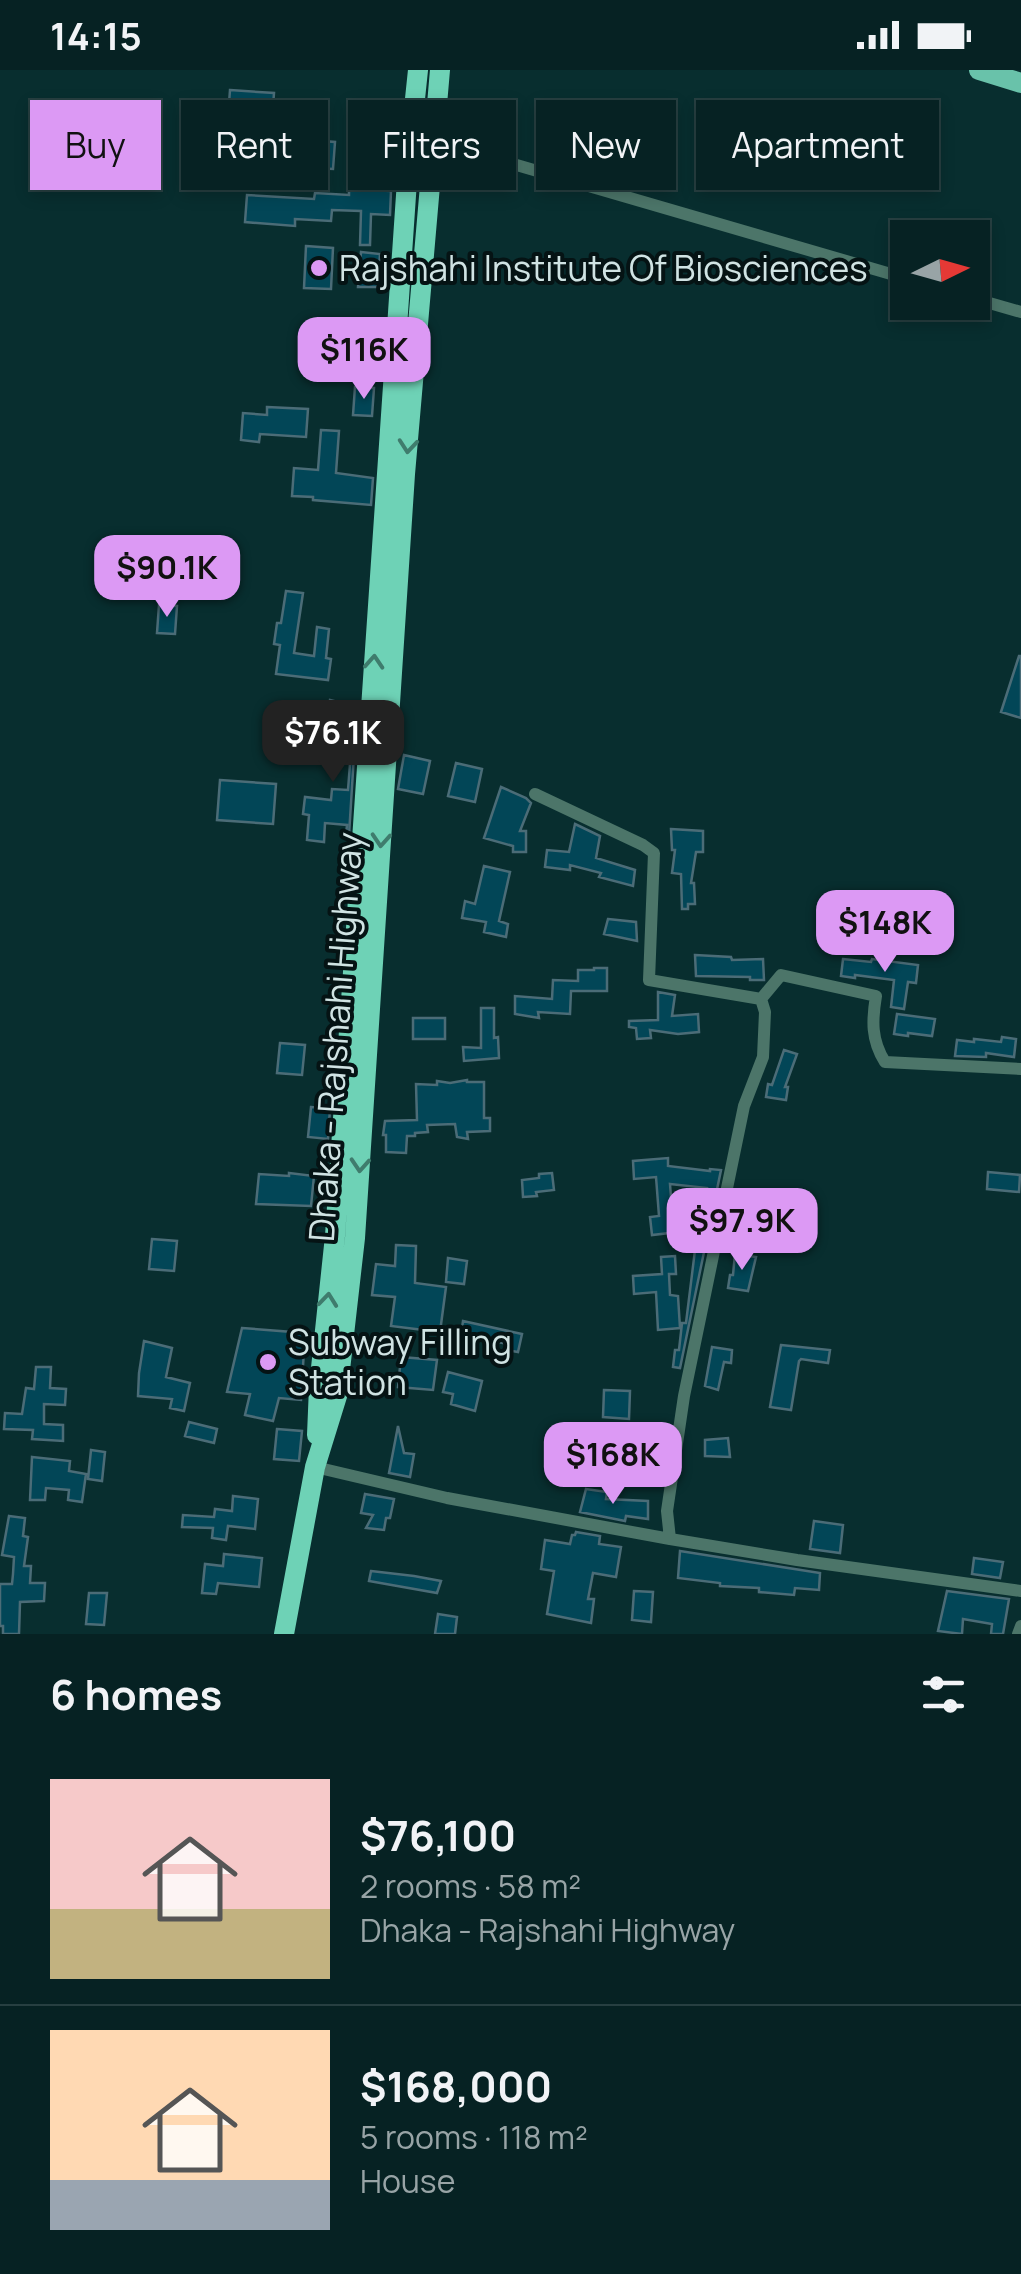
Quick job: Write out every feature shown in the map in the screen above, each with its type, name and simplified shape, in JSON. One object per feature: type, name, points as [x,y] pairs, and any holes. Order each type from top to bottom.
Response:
[{"type":"highway","name":"Dhaka - Rajshahi Highway","points":[[315,1467],[335,1236],[406,186],[418,70]]},
{"type":"highway","name":"Dhaka - Rajshahi Highway","points":[[438,100],[440,70]]},
{"type":"highway","name":"Dhaka - Rajshahi Highway","points":[[284,1634],[315,1467],[337,1396],[355,1238],[406,474],[430,190]]},
{"type":"main road","points":[[979,70],[1021,83]]},
{"type":"street","points":[[516,166],[890,275]]},
{"type":"street","points":[[990,303],[1021,312]]},
{"type":"street","points":[[535,794],[654,853],[649,980],[762,999]]},
{"type":"street","points":[[670,1539],[667,1511],[684,1396],[744,1106],[763,1057],[762,999],[782,975],[876,996],[872,1022],[876,1049],[886,1062],[1021,1069]]},
{"type":"street","points":[[315,1467],[447,1498],[670,1539],[1021,1591]]},
{"type":"street","points":[[1018,1634],[1021,1626]]},
{"type":"building","points":[[230,90],[274,93],[273,100],[229,100]]},
{"type":"building","points":[[328,141],[335,142],[333,169],[328,169]]},
{"type":"building","points":[[349,190],[391,191],[390,215],[371,214],[370,245],[360,245],[361,211],[332,210],[331,221],[295,219],[295,226],[245,222],[247,195],[314,199],[315,193],[349,195]]},
{"type":"building","name":"Rajshahi Institute Of Biosciences","points":[[306,246],[333,248],[331,289],[304,288]]},
{"type":"building","points":[[361,252],[380,254],[378,287],[358,287]]},
{"type":"building","points":[[336,321],[377,323],[375,350],[334,348]]},
{"type":"building","points":[[355,387],[374,388],[372,416],[353,415]]},
{"type":"building","points":[[267,407],[308,409],[306,437],[260,434],[259,442],[241,440],[243,413],[267,415]]},
{"type":"building","points":[[321,430],[339,431],[336,473],[373,478],[371,505],[292,496],[294,468],[318,470]]},
{"type":"building","points":[[286,591],[303,593],[294,653],[314,656],[317,627],[329,629],[328,680],[276,674],[280,645],[274,644]]},
{"type":"building","points":[[159,605],[177,606],[175,634],[157,633]]},
{"type":"building","points":[[1021,656],[1021,718],[1001,712]]},
{"type":"building","points":[[330,700],[357,707],[349,835],[347,825],[325,823],[324,842],[307,840],[309,815],[303,814],[305,797],[331,800],[332,789],[348,790],[353,725],[327,721]]},
{"type":"building","points":[[294,710],[315,713],[312,734],[291,731]]},
{"type":"building","points":[[404,755],[430,761],[423,794],[398,789]]},
{"type":"building","points":[[456,763],[482,769],[475,802],[448,796]]},
{"type":"building","points":[[220,780],[276,784],[273,824],[217,820]]},
{"type":"building","points":[[501,787],[531,803],[520,831],[526,831],[526,852],[513,852],[513,846],[484,838]]},
{"type":"building","points":[[575,824],[600,836],[596,858],[635,870],[633,886],[570,865],[570,870],[545,867],[547,850],[569,852]]},
{"type":"building","points":[[671,829],[703,831],[703,852],[696,852],[691,883],[695,904],[688,904],[688,909],[682,909],[681,874],[672,873],[675,850]]},
{"type":"building","points":[[484,866],[510,872],[499,921],[508,924],[506,937],[484,932],[486,922],[462,918],[465,901],[475,904]]},
{"type":"building","points":[[608,919],[636,922],[637,941],[604,934]]},
{"type":"building","points":[[695,955],[763,959],[764,980],[696,976]]},
{"type":"building","points":[[843,959],[918,965],[916,983],[908,982],[904,1009],[891,1007],[894,980],[841,976]]},
{"type":"building","points":[[607,968],[607,991],[571,991],[570,1014],[538,1012],[539,1018],[515,1014],[515,996],[552,999],[553,980],[578,981],[578,970]]},
{"type":"building","points":[[658,992],[675,995],[672,1016],[698,1014],[699,1032],[650,1030],[651,1038],[637,1039],[636,1028],[629,1027],[629,1021],[658,1020]]},
{"type":"building","points":[[481,1008],[494,1008],[499,1058],[464,1061],[463,1047],[481,1048]]},
{"type":"building","points":[[897,1014],[935,1019],[932,1036],[894,1034]]},
{"type":"building","points":[[413,1018],[445,1018],[445,1039],[413,1039]]},
{"type":"building","points":[[1002,1037],[1016,1039],[1014,1057],[986,1053],[986,1057],[955,1056],[957,1040],[1001,1042]]},
{"type":"building","points":[[280,1043],[305,1045],[302,1075],[277,1073]]},
{"type":"building","points":[[784,1050],[797,1054],[785,1087],[786,1100],[766,1097],[768,1084],[772,1085]]},
{"type":"building","points":[[484,1082],[484,1118],[490,1118],[490,1131],[467,1132],[468,1139],[457,1137],[455,1124],[427,1125],[428,1132],[407,1136],[406,1153],[386,1152],[385,1121],[417,1120],[416,1084]]},
{"type":"building","points":[[311,1107],[330,1109],[328,1139],[308,1137]]},
{"type":"building","points":[[668,1158],[668,1166],[721,1170],[680,1368],[673,1367],[675,1350],[679,1350],[682,1323],[686,1323],[696,1242],[671,1244],[670,1233],[652,1235],[650,1217],[659,1216],[656,1177],[634,1179],[633,1161]],"holes":[[[670,1184],[707,1188],[700,1224],[673,1225]]]},
{"type":"building","points":[[988,1172],[1020,1175],[1019,1192],[987,1189]]},
{"type":"building","points":[[552,1173],[554,1190],[523,1197],[522,1180]]},
{"type":"building","points":[[259,1174],[314,1176],[311,1206],[256,1204]]},
{"type":"building","points":[[152,1239],[177,1241],[174,1271],[149,1269]]},
{"type":"building","points":[[396,1245],[416,1246],[415,1283],[446,1287],[440,1332],[391,1326],[395,1297],[372,1295],[376,1264],[395,1266]]},
{"type":"building","points":[[735,1254],[756,1257],[748,1291],[728,1288]]},
{"type":"building","points":[[675,1256],[676,1274],[669,1274],[670,1295],[678,1296],[680,1328],[658,1330],[656,1292],[634,1294],[633,1276],[662,1274],[661,1257]]},
{"type":"building","points":[[448,1258],[467,1261],[464,1284],[446,1282]]},
{"type":"building","points":[[463,1321],[522,1334],[518,1352],[507,1350],[508,1344],[461,1335]]},
{"type":"building","name":"Subway Filling Station","points":[[242,1328],[305,1333],[301,1400],[279,1398],[273,1421],[245,1415],[250,1394],[227,1392]]},
{"type":"building","points":[[144,1341],[172,1348],[166,1377],[190,1383],[184,1411],[170,1408],[172,1399],[138,1396]]},
{"type":"building","points":[[781,1345],[830,1350],[828,1363],[799,1361],[791,1410],[770,1407]]},
{"type":"building","points":[[712,1347],[732,1350],[731,1363],[724,1362],[718,1390],[705,1386]]},
{"type":"building","points":[[401,1357],[437,1360],[433,1390],[398,1387]]},
{"type":"building","points":[[36,1367],[51,1367],[50,1388],[66,1389],[65,1405],[44,1404],[44,1424],[63,1425],[63,1441],[32,1439],[33,1430],[4,1429],[5,1413],[22,1414],[26,1388],[34,1389]]},
{"type":"building","points":[[448,1372],[482,1381],[475,1411],[451,1404],[453,1394],[443,1392]]},
{"type":"building","points":[[604,1390],[630,1391],[629,1419],[603,1417]]},
{"type":"building","points":[[189,1422],[217,1429],[214,1443],[185,1436]]},
{"type":"building","points":[[398,1426],[404,1453],[414,1454],[410,1477],[389,1473]]},
{"type":"building","points":[[277,1429],[302,1431],[299,1461],[274,1459]]},
{"type":"building","points":[[728,1438],[730,1457],[705,1456],[705,1440]]},
{"type":"building","points":[[91,1450],[105,1452],[102,1481],[88,1479]]},
{"type":"building","points":[[32,1457],[70,1461],[69,1471],[86,1474],[82,1502],[68,1500],[69,1490],[46,1488],[45,1500],[30,1500]]},
{"type":"building","points":[[586,1489],[607,1492],[606,1499],[648,1501],[648,1519],[626,1516],[625,1521],[580,1512]]},
{"type":"building","points":[[365,1494],[394,1499],[384,1530],[366,1528],[373,1515],[361,1513]]},
{"type":"building","points":[[233,1496],[258,1499],[255,1529],[228,1526],[226,1540],[212,1538],[213,1528],[182,1527],[183,1515],[214,1517],[215,1509],[232,1511]]},
{"type":"building","points":[[9,1516],[25,1518],[23,1536],[28,1537],[24,1566],[31,1566],[30,1583],[45,1583],[44,1601],[20,1602],[19,1634],[3,1634],[0,1626],[0,1584],[12,1584],[13,1574],[14,1557],[2,1555]]},
{"type":"building","points":[[814,1521],[843,1525],[840,1553],[810,1549]]},
{"type":"building","points":[[576,1532],[600,1536],[599,1544],[621,1547],[616,1577],[593,1573],[588,1599],[594,1599],[591,1623],[547,1614],[554,1571],[541,1569],[545,1540],[570,1544]]},
{"type":"building","points":[[680,1551],[820,1573],[819,1590],[795,1588],[794,1595],[678,1578]]},
{"type":"building","points":[[224,1554],[262,1558],[259,1587],[218,1583],[216,1594],[202,1593],[205,1564],[223,1566]]},
{"type":"building","points":[[974,1558],[1003,1562],[1000,1578],[972,1574]]},
{"type":"building","points":[[371,1571],[441,1581],[437,1593],[369,1581]]},
{"type":"building","points":[[634,1591],[653,1592],[651,1622],[632,1620]]},
{"type":"building","points":[[947,1591],[1009,1599],[1003,1634],[991,1634],[992,1624],[963,1619],[962,1634],[938,1631]]},
{"type":"building","points":[[89,1593],[107,1593],[104,1625],[86,1624]]},
{"type":"building","points":[[438,1614],[457,1617],[455,1634],[435,1634]]},
{"type":"place","name":"Rajshahi Institute Of Biosciences","points":[[319,268]]},
{"type":"place","name":"Subway Filling Station","points":[[268,1362]]}]
